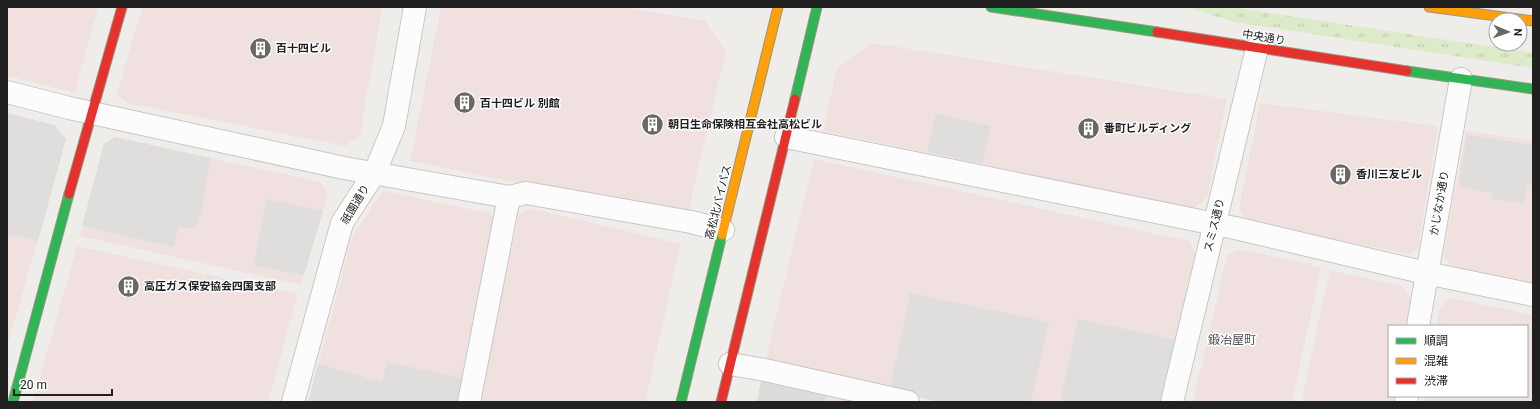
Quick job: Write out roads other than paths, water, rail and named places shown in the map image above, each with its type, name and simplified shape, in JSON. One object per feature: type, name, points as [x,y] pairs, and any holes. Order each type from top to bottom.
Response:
[{"type":"main road","points":[[13,402],[91,112],[122,7]]},
{"type":"main road","name":"高松北バイパス","points":[[681,402],[778,7]]},
{"type":"main road","points":[[720,402],[817,7]]},
{"type":"main road","name":"中央通り","points":[[991,7],[1149,29],[1258,48],[1533,89]]},
{"type":"main road","points":[[1429,7],[1533,22]]},
{"type":"street","name":"祇園通り","points":[[293,402],[342,223],[375,172],[394,126],[415,7]]},
{"type":"street","name":"スミス通り","points":[[1172,402],[1258,48]]},
{"type":"street","name":"かじなか通り","points":[[1418,325],[1461,79]]},
{"type":"street","points":[[7,92],[344,168],[375,172],[509,197],[526,194],[691,222],[723,230]]},
{"type":"street","points":[[786,137],[1214,225],[1533,296]]},
{"type":"street","points":[[469,402],[509,197]]},
{"type":"street","points":[[730,364],[765,370],[908,402]]},
{"type":"place","name":"百十四ビル","points":[[260,48]]},
{"type":"place","name":"百十四ビル 別館","points":[[464,103]]},
{"type":"place","name":"朝日生命保険相互会社高松ビル","points":[[653,124]]},
{"type":"place","name":"番町ビルディング","points":[[1088,128]]},
{"type":"place","name":"香川三友ビル","points":[[1340,174]]},
{"type":"place","name":"高圧ガス保安協会四国支部","points":[[128,286]]},
{"type":"district","name":"鍛冶屋町","points":[[1232,340]]}]
